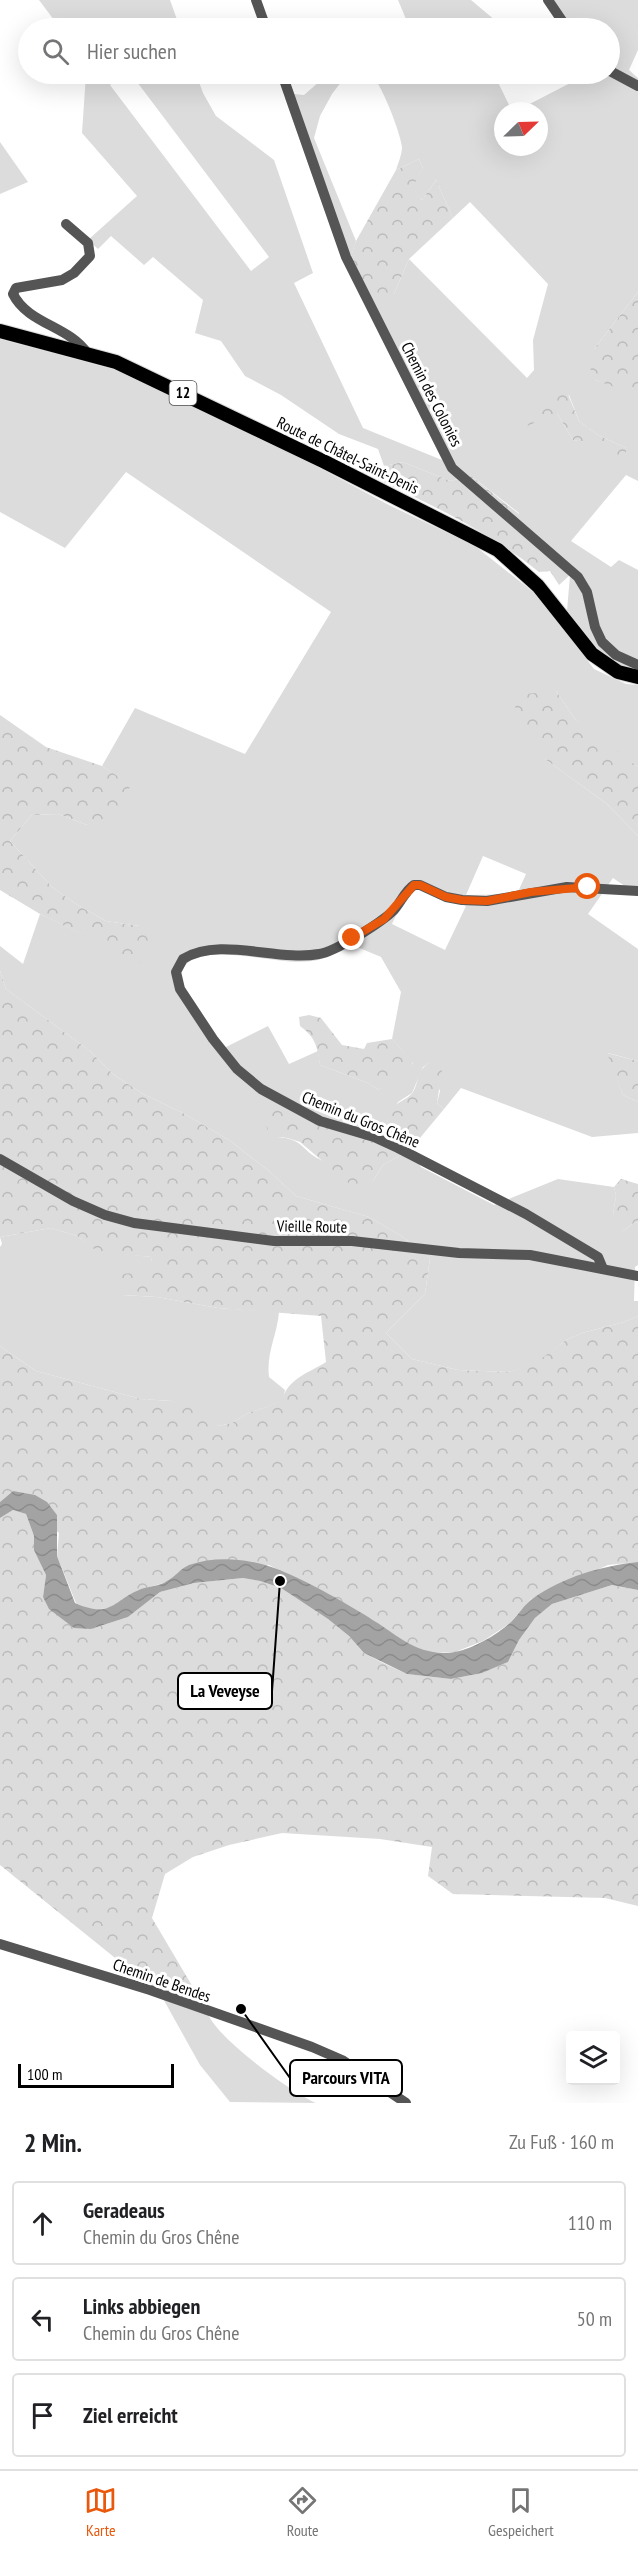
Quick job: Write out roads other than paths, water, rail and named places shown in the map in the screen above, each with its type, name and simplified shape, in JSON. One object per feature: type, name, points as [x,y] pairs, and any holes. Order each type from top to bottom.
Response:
[{"type":"main road","name":"Route de Châtel-Saint-Denis","points":[[0,331],[87,352],[116,362],[195,398],[498,550],[538,586],[592,654],[618,672],[638,677]]},
{"type":"street","points":[[256,0],[262,18]]},
{"type":"street","points":[[548,0],[560,18]]},
{"type":"street","points":[[620,77],[638,86]]},
{"type":"street","name":"Chemin des Colonies","points":[[285,84],[346,257],[452,468],[578,577],[587,592],[595,627],[602,642],[616,655],[638,665]]},
{"type":"street","points":[[66,224],[88,243],[90,256],[74,273],[62,280],[16,288],[13,294],[16,301],[37,319],[80,341],[87,352]]},
{"type":"street","name":"Chemin du Gros Chêne","points":[[603,1269],[598,1257],[526,1214],[392,1145],[374,1137],[320,1121],[261,1089],[237,1069],[222,1051],[183,996],[175,977],[183,958],[206,951],[235,950],[297,955],[325,953],[384,919],[414,885],[420,885],[446,897],[487,901],[567,887],[638,891]]},
{"type":"street","name":"Vieille Route","points":[[0,1159],[73,1201],[105,1215],[134,1223],[274,1241],[345,1240],[459,1253],[530,1256],[638,1276]]},
{"type":"street","name":"Chemin de Bendes","points":[[0,1944],[150,1990],[312,2047],[342,2060],[406,2103]]},
{"type":"water","points":[[13,1491],[35,1495],[47,1502],[57,1515],[57,1556],[75,1603],[97,1609],[111,1606],[141,1589],[164,1583],[189,1565],[229,1559],[266,1565],[296,1577],[357,1610],[410,1644],[431,1652],[442,1653],[462,1650],[485,1640],[511,1622],[532,1599],[556,1584],[583,1574],[610,1566],[638,1562],[638,1590],[612,1585],[552,1604],[535,1618],[519,1640],[508,1662],[482,1673],[451,1679],[407,1674],[364,1653],[349,1636],[328,1619],[281,1588],[243,1578],[194,1583],[160,1592],[128,1617],[91,1629],[74,1628],[49,1609],[43,1597],[46,1575],[34,1550],[34,1536],[26,1514],[13,1510],[0,1518],[0,1502]]},
{"type":"place","name":"La Veveyse","points":[[280,1581]]},
{"type":"place","name":"Parcours VITA","points":[[241,2009]]}]
